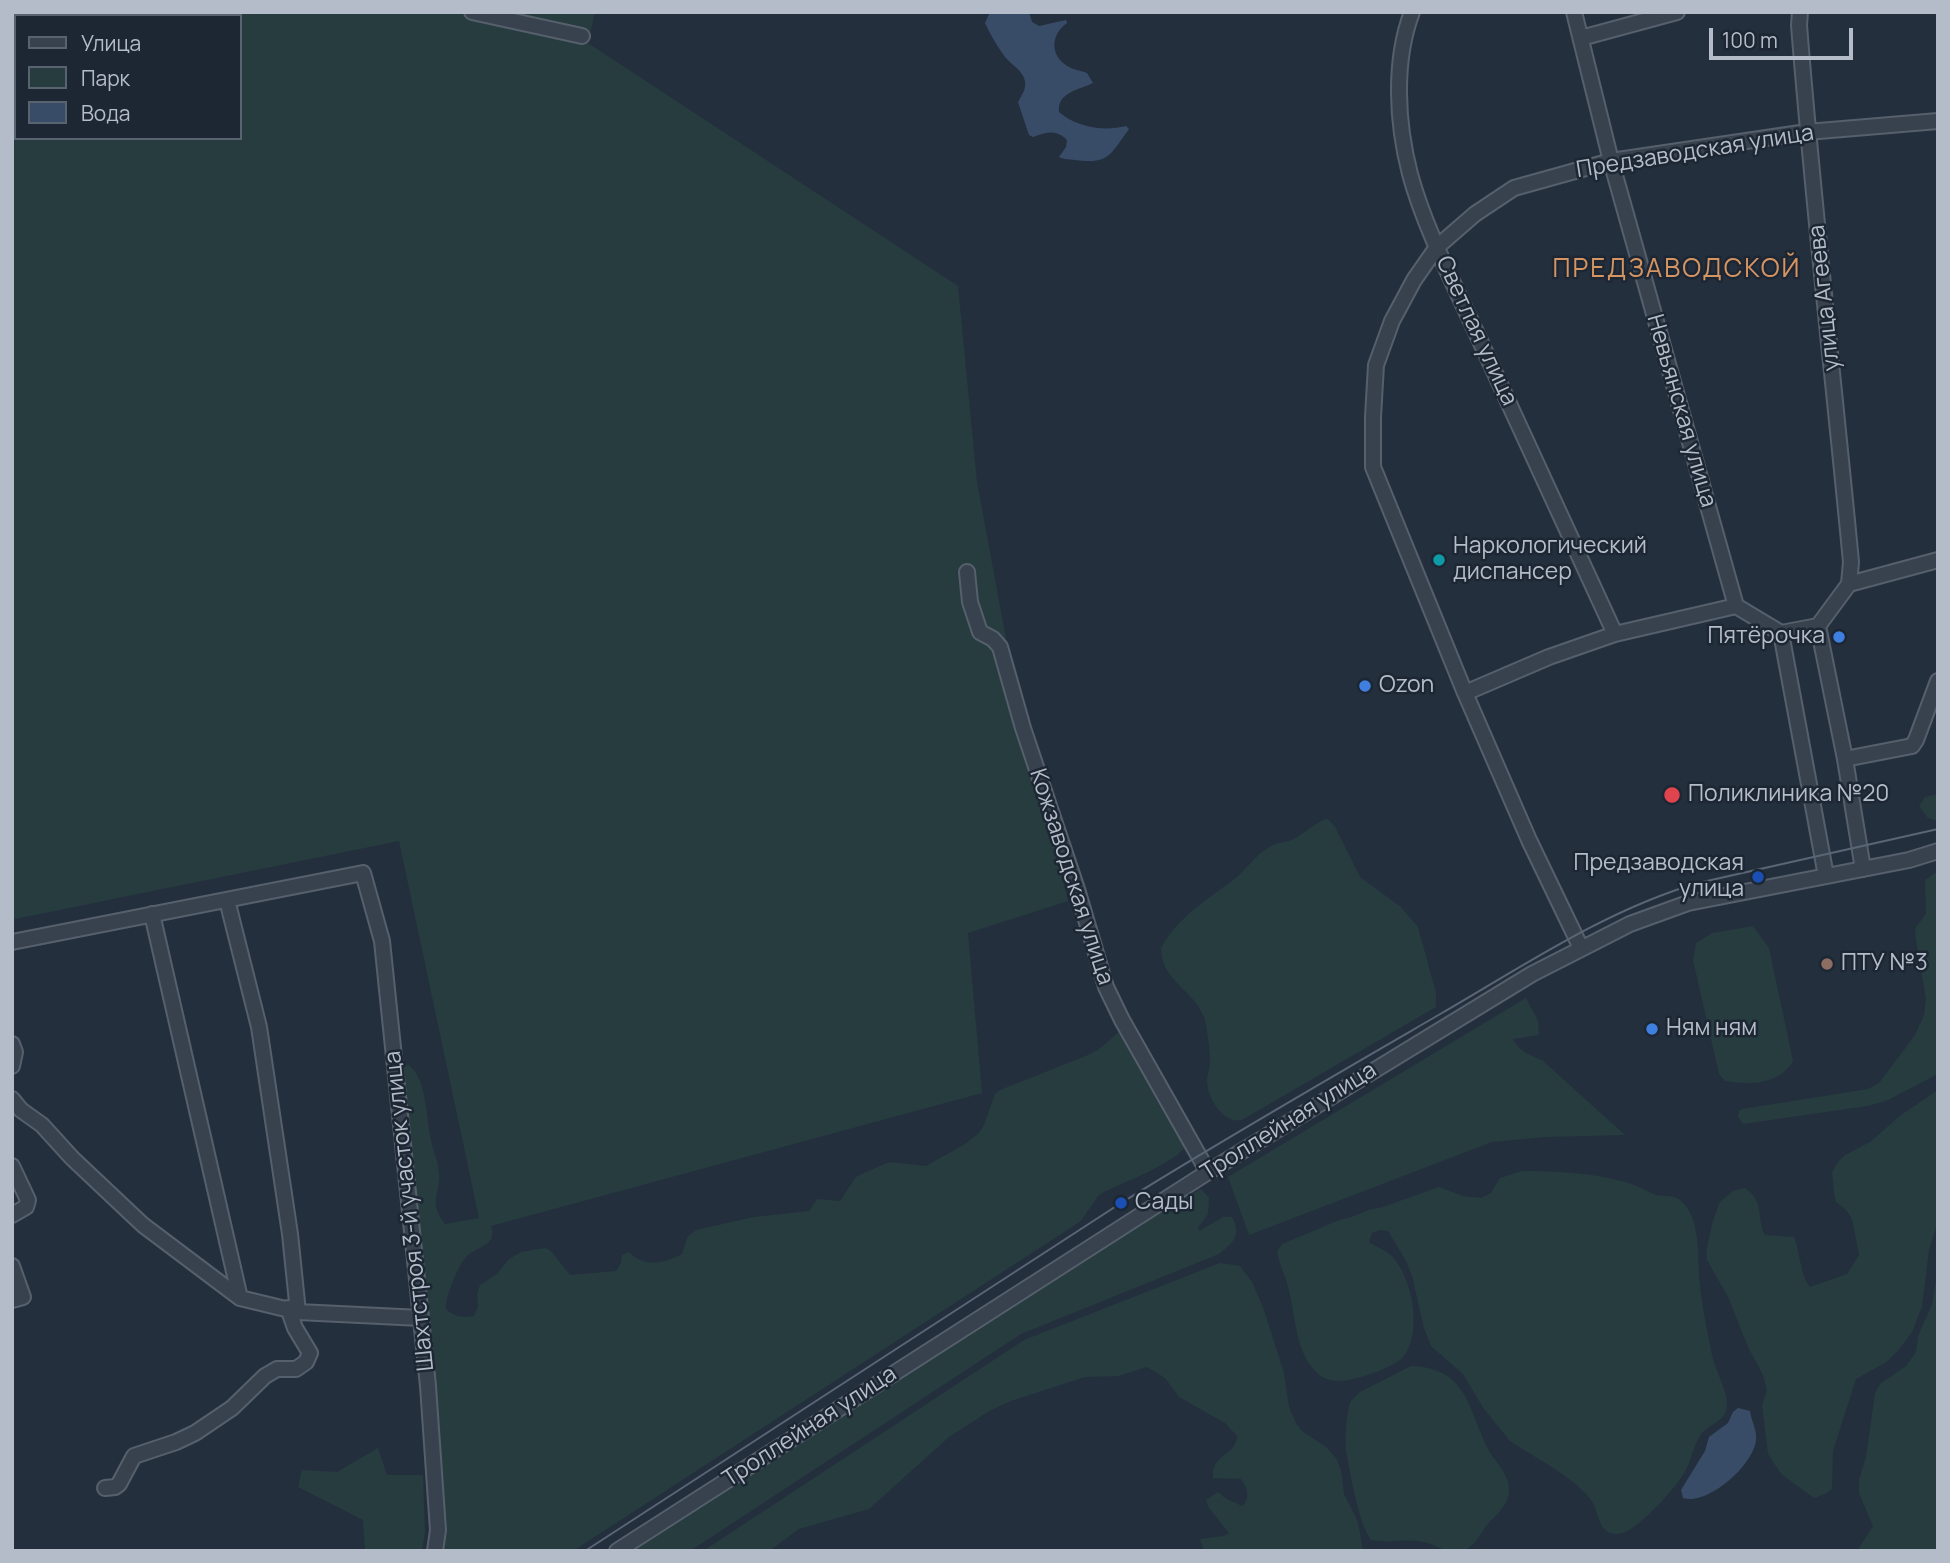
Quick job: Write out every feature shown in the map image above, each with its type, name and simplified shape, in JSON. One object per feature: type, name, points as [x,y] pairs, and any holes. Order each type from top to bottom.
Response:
[{"type":"street","points":[[472,12],[582,36]]},
{"type":"street","name":"Светлая улица","points":[[1412,12],[1403,44],[1400,73],[1401,125],[1410,175],[1437,247],[1615,634]]},
{"type":"street","name":"Невьянская улица","points":[[1574,12],[1611,161],[1736,606]]},
{"type":"street","points":[[1581,38],[1677,12]]},
{"type":"street","name":"улица Агеева","points":[[1800,12],[1807,132],[1850,550],[1849,584]]},
{"type":"street","name":"Предзаводская улица","points":[[1581,948],[1529,840],[1465,693],[1373,467],[1376,365],[1392,321],[1414,280],[1437,247],[1475,214],[1514,188],[1611,161],[1807,132],[1938,121]]},
{"type":"street","points":[[1465,693],[1549,657],[1615,634],[1736,606],[1781,633],[1818,626],[1849,584],[1938,560]]},
{"type":"street","name":"Кожзаводская улица","points":[[967,572],[970,602],[980,632],[993,639],[1000,648],[1023,729],[1077,889],[1110,998],[1208,1172]]},
{"type":"street","points":[[1818,626],[1845,759],[1863,869]]},
{"type":"street","points":[[1781,633],[1826,876]]},
{"type":"street","points":[[1845,759],[1912,746],[1938,681]]},
{"type":"street","name":"Троллейная улица","points":[[617,1551],[1208,1172],[1468,1012],[1581,948],[1630,924],[1688,903],[1863,869],[1938,851]]},
{"type":"street","name":"Шахтстроя 3-й участок улица","points":[[227,900],[363,873],[382,941],[421,1318],[438,1530],[435,1551]]},
{"type":"street","points":[[12,942],[227,900],[258,1027],[290,1234],[295,1328],[310,1353],[306,1362],[296,1369],[278,1369],[265,1376],[232,1408],[195,1433],[134,1456],[119,1484],[106,1488]]},
{"type":"street","points":[[152,914],[240,1298]]},
{"type":"street","points":[[12,1044],[15,1052],[12,1066]]},
{"type":"street","points":[[12,1100],[42,1125],[72,1158],[136,1219],[240,1298],[293,1310],[421,1318]]},
{"type":"street","points":[[12,1166],[28,1200],[26,1207],[12,1215]]},
{"type":"street","points":[[12,1266],[23,1297],[12,1300]]},
{"type":"green space","points":[[12,12],[595,12],[588,43],[958,286],[977,482],[1007,644],[1068,901],[968,933],[982,1093],[491,1226],[492,1238],[489,1242],[466,1257],[460,1267],[450,1290],[446,1309],[459,1316],[474,1316],[480,1285],[521,1252],[545,1248],[551,1251],[570,1275],[616,1271],[622,1255],[629,1252],[641,1260],[661,1262],[682,1254],[688,1236],[696,1230],[754,1217],[809,1211],[817,1199],[840,1201],[856,1177],[889,1162],[926,1166],[979,1133],[995,1094],[1000,1090],[1088,1055],[1120,1031],[1124,1033],[1186,1145],[1181,1152],[1161,1165],[1104,1192],[1098,1196],[1081,1221],[573,1551],[441,1551],[404,1066],[406,1064],[413,1069],[422,1086],[438,1168],[436,1203],[440,1216],[445,1224],[479,1218],[399,841],[15,919],[12,913]]},
{"type":"green space","points":[[1938,794],[1938,821],[1928,818],[1919,806],[1925,797]]},
{"type":"green space","points":[[1326,819],[1335,827],[1360,877],[1401,907],[1418,927],[1436,993],[1436,1007],[1242,1120],[1235,1120],[1223,1114],[1213,1102],[1207,1080],[1210,1065],[1203,1014],[1167,971],[1161,948],[1184,919],[1237,877],[1261,853],[1273,845],[1294,839]]},
{"type":"green space","points":[[1938,871],[1938,1074],[1886,1101],[1867,1106],[1743,1124],[1738,1117],[1742,1109],[1868,1089],[1879,1083],[1915,1035],[1924,1015],[1926,999],[1915,933],[1916,927],[1926,914],[1925,880]]},
{"type":"green space","points":[[1753,926],[1769,948],[1793,1061],[1780,1075],[1772,1079],[1754,1083],[1725,1081],[1719,1074],[1693,960],[1696,943],[1712,933]]},
{"type":"green space","points":[[1526,998],[1538,1021],[1539,1035],[1513,1039],[1515,1043],[1525,1052],[1542,1060],[1625,1135],[1545,1137],[1492,1142],[1249,1235],[1228,1177]]},
{"type":"green space","points":[[1938,1090],[1938,1221],[1929,1250],[1922,1307],[1912,1332],[1897,1352],[1885,1363],[1856,1379],[1833,1451],[1832,1489],[1814,1498],[1781,1474],[1768,1454],[1762,1405],[1767,1390],[1763,1375],[1748,1347],[1728,1297],[1707,1260],[1706,1252],[1713,1220],[1720,1202],[1733,1191],[1745,1188],[1756,1199],[1765,1235],[1794,1237],[1810,1287],[1847,1274],[1859,1255],[1852,1219],[1836,1202],[1832,1172],[1845,1155],[1870,1142],[1901,1115]]},
{"type":"green space","points":[[1522,1171],[1605,1177],[1632,1184],[1656,1195],[1675,1197],[1687,1208],[1695,1226],[1704,1316],[1714,1361],[1725,1392],[1725,1414],[1700,1436],[1686,1470],[1665,1497],[1635,1526],[1618,1534],[1606,1531],[1591,1500],[1574,1483],[1510,1441],[1484,1409],[1463,1374],[1431,1346],[1412,1276],[1388,1231],[1372,1233],[1369,1242],[1392,1256],[1410,1290],[1413,1332],[1404,1356],[1371,1374],[1335,1381],[1316,1372],[1303,1353],[1300,1342],[1277,1251],[1282,1244],[1342,1219],[1439,1187],[1463,1196],[1481,1198],[1491,1193],[1500,1178]]},
{"type":"green space","points":[[1201,1189],[1209,1198],[1208,1214],[1198,1228],[1199,1231],[1223,1217],[1232,1217],[1235,1223],[1234,1238],[1219,1254],[1021,1334],[690,1551],[625,1551],[1123,1234]]},
{"type":"green space","points":[[1220,1263],[1240,1266],[1252,1282],[1284,1373],[1289,1407],[1302,1431],[1326,1447],[1336,1458],[1341,1470],[1344,1494],[1358,1522],[1363,1551],[1204,1551],[1200,1539],[1229,1533],[1209,1508],[1206,1500],[1218,1492],[1242,1506],[1247,1497],[1241,1479],[1213,1478],[1216,1464],[1233,1448],[1237,1436],[1225,1423],[1179,1397],[1165,1378],[1147,1367],[1118,1376],[1085,1377],[991,1410],[949,1437],[869,1509],[799,1529],[769,1551],[703,1551],[1024,1340]]},
{"type":"green space","points":[[1938,1268],[1938,1551],[1857,1551],[1873,1526],[1859,1493],[1859,1480],[1866,1457],[1875,1393],[1880,1384],[1906,1366],[1916,1352],[1918,1336],[1932,1304]]},
{"type":"green space","points":[[1411,1366],[1430,1368],[1455,1383],[1470,1406],[1488,1449],[1502,1468],[1509,1485],[1504,1506],[1476,1542],[1465,1550],[1449,1551],[1419,1541],[1371,1540],[1359,1512],[1346,1450],[1350,1402],[1360,1392]]},
{"type":"green space","points":[[378,1448],[387,1475],[423,1475],[425,1533],[422,1551],[365,1550],[363,1520],[298,1487],[302,1470],[337,1472]]},
{"type":"water","points":[[990,12],[1029,12],[1032,22],[1039,26],[1066,20],[1067,23],[1055,40],[1056,53],[1064,64],[1087,73],[1093,83],[1065,96],[1059,105],[1059,112],[1091,127],[1126,126],[1129,129],[1113,151],[1096,161],[1063,159],[1059,157],[1067,140],[1059,134],[1051,132],[1033,137],[1029,135],[1018,102],[1024,91],[1025,80],[1004,55],[987,27],[985,23]]},
{"type":"water","points":[[1738,1408],[1750,1411],[1756,1432],[1754,1449],[1748,1460],[1717,1489],[1705,1496],[1683,1498],[1681,1490],[1705,1451],[1709,1437],[1728,1423]]},
{"type":"tram line","points":[[585,1551],[1121,1203],[1281,1106],[1598,923],[1664,894],[1698,883],[1938,829]]},
{"type":"place","name":"Наркологический диспансер","points":[[1439,560]]},
{"type":"place","name":"Пятёрочка","points":[[1839,637]]},
{"type":"place","name":"Ozon","points":[[1365,686]]},
{"type":"place","name":"Поликлиника №20","points":[[1672,795]]},
{"type":"place","name":"Предзаводская улица","points":[[1758,877]]},
{"type":"place","name":"ПТУ №3","points":[[1827,964]]},
{"type":"place","name":"Ням ням","points":[[1652,1029]]},
{"type":"place","name":"Сады","points":[[1121,1203]]},
{"type":"district","name":"ПРЕДЗАВОДСКОЙ","points":[[1677,270]]}]
